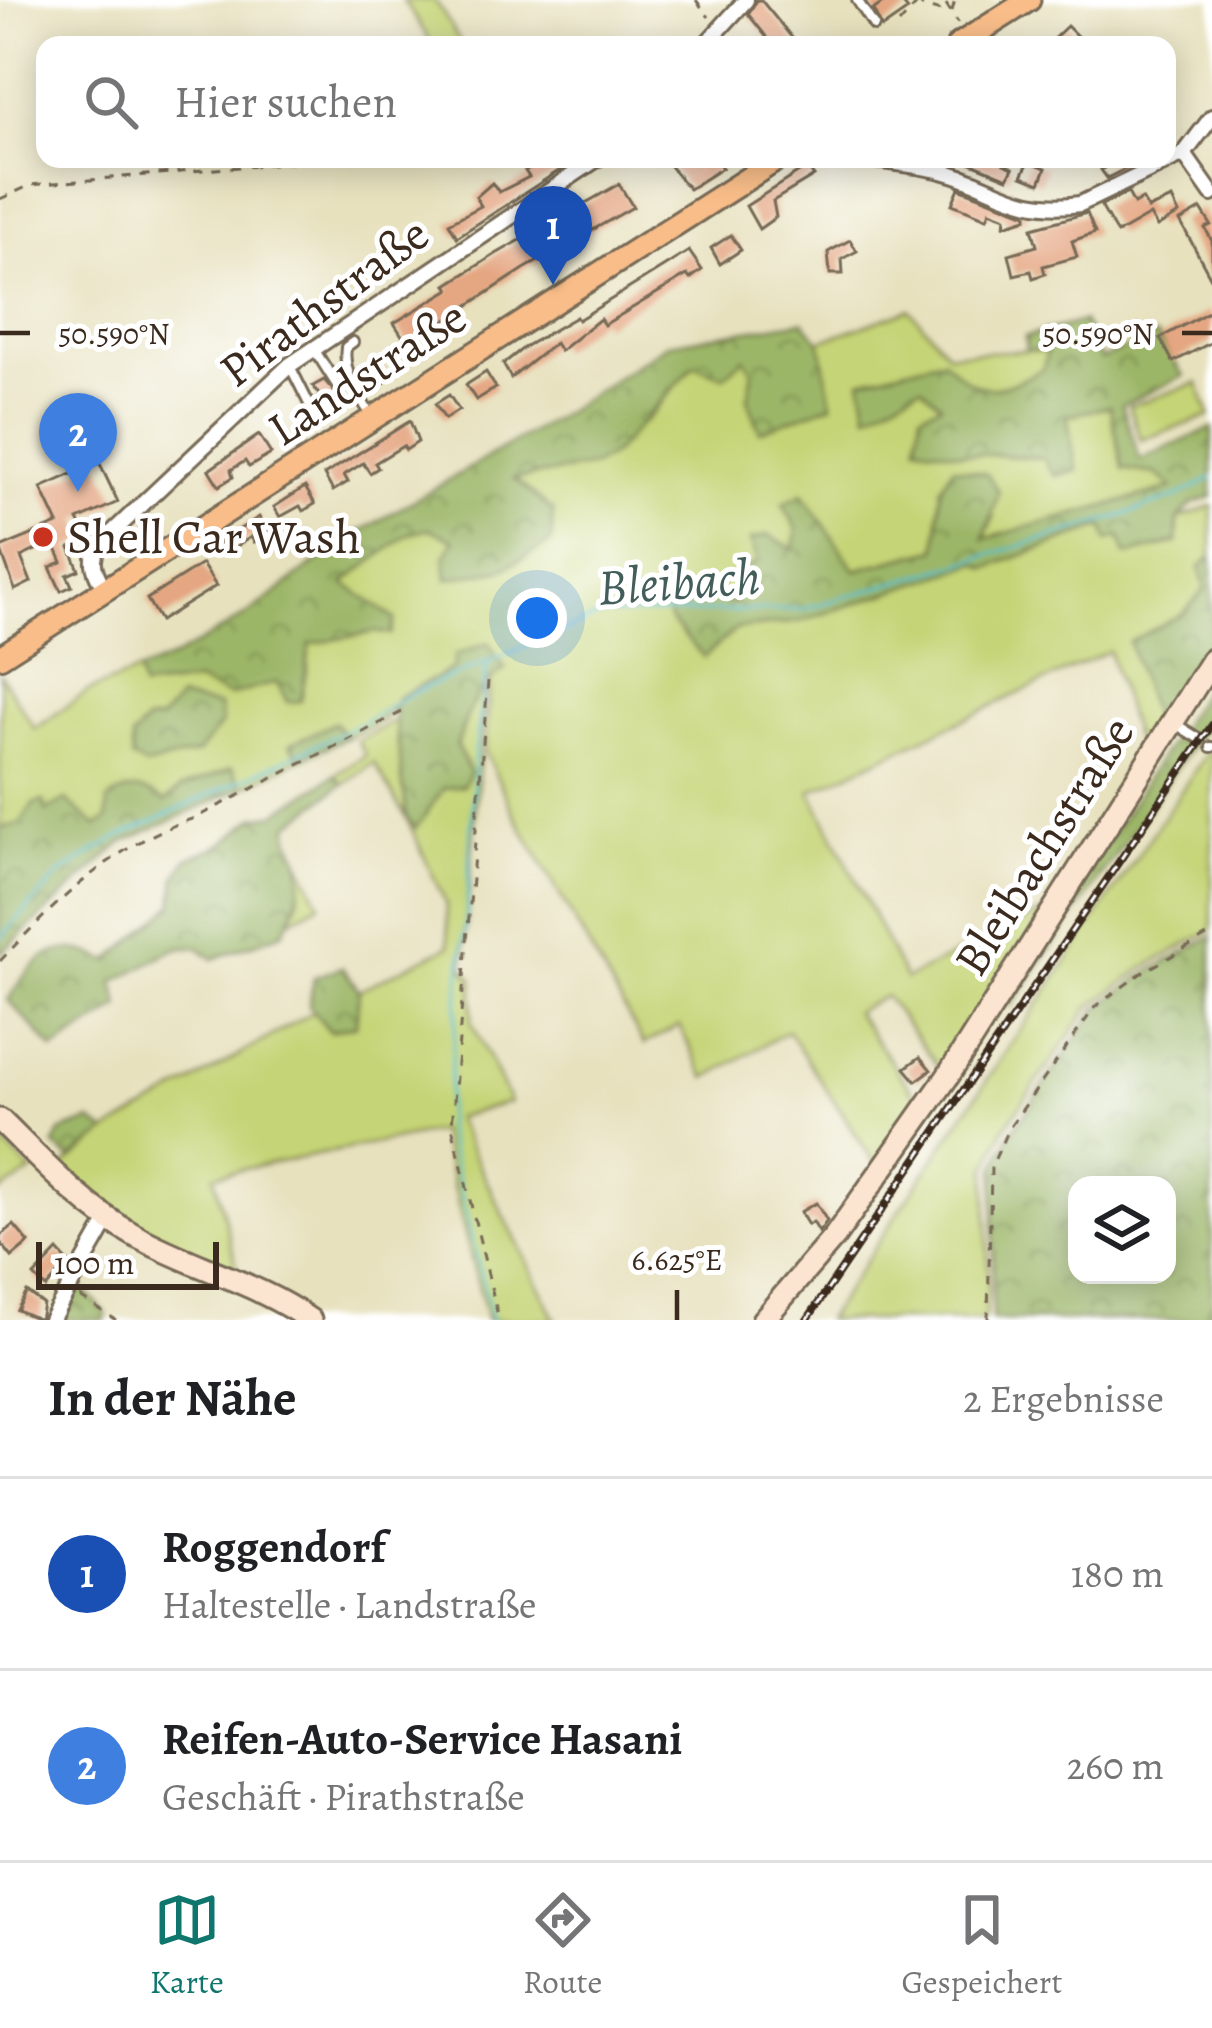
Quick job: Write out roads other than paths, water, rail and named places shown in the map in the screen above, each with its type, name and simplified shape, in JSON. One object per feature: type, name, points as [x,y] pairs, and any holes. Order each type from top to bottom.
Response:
[{"type":"main road","points":[[972,36],[1029,0]]},
{"type":"main road","name":"Landstraße","points":[[0,657],[373,418],[749,168]]},
{"type":"main road","name":"Bleibachstraße","points":[[764,1320],[835,1236],[948,1076],[1212,660]]},
{"type":"main road","points":[[0,1120],[108,1220],[148,1243],[264,1292],[310,1320]]},
{"type":"street","points":[[713,36],[746,0]]},
{"type":"street","points":[[1176,158],[1212,117]]},
{"type":"street","points":[[1184,154],[1212,194]]},
{"type":"street","name":"Pirathstraße","points":[[105,590],[94,570],[93,556],[104,540],[290,365],[583,168]]},
{"type":"street","points":[[922,168],[947,172],[1042,207],[1080,203],[1154,168]]},
{"type":"street","points":[[51,1320],[108,1220]]},
{"type":"lane","points":[[857,0],[874,26]]},
{"type":"lane","points":[[353,342],[344,352],[345,361],[373,418]]},
{"type":"lane","points":[[313,348],[338,387]]},
{"type":"lane","points":[[290,365],[310,406]]},
{"type":"lane","points":[[1173,722],[1198,739]]},
{"type":"waterway","name":"Bleibach","points":[[0,938],[61,873],[115,839],[365,722],[410,694],[602,615],[804,609],[1112,519],[1179,496],[1212,478]]},
{"type":"waterway","points":[[487,664],[475,754],[467,909],[445,1128],[492,1320]]},
{"type":"railway","points":[[807,1320],[1212,725]]},
{"type":"place","name":"Roggendorf","points":[[553,285]]},
{"type":"place","name":"Reifen-Auto-Service Hasani","points":[[78,492]]},
{"type":"place","name":"Shell Car Wash","points":[[43,537]]}]
